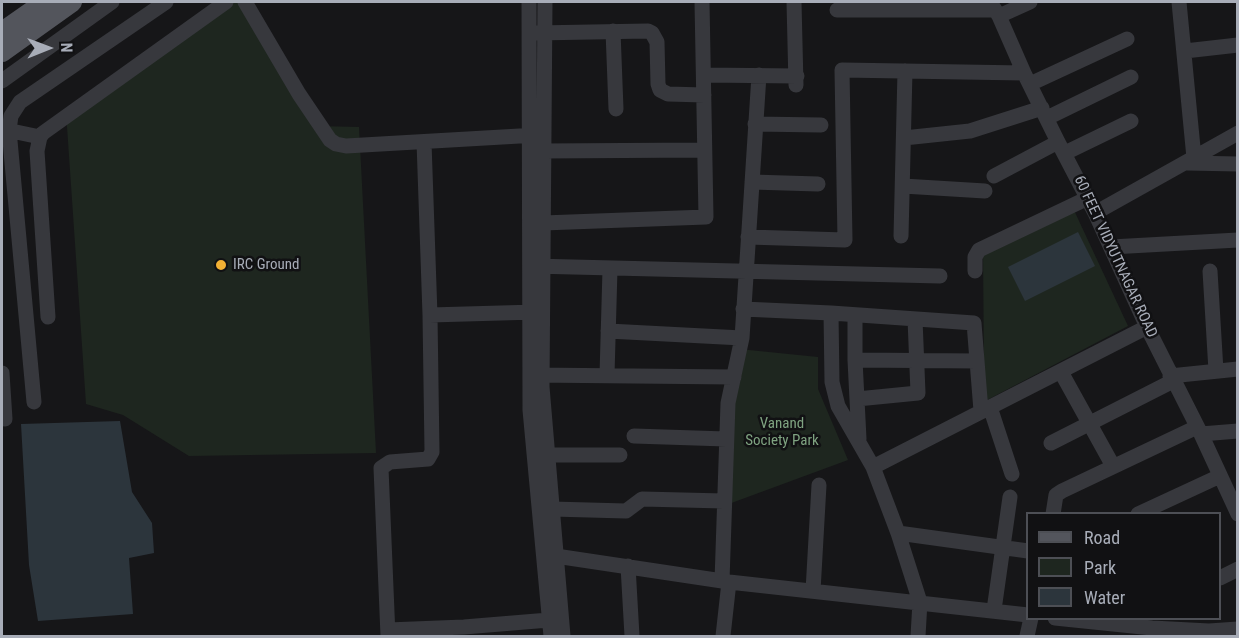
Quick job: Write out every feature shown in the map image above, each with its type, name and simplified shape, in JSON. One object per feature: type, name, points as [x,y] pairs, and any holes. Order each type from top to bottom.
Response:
[{"type":"main road","points":[[2,32],[45,2]]},
{"type":"main road","points":[[2,52],[72,2]]},
{"type":"street","points":[[2,81],[90,8],[112,2]]},
{"type":"street","points":[[34,402],[5,130],[20,102],[166,2]]},
{"type":"street","points":[[48,317],[37,151],[40,137],[226,2]]},
{"type":"street","points":[[245,2],[299,94],[330,140],[336,144],[346,146],[538,140],[704,150]]},
{"type":"street","points":[[529,2],[537,33],[536,375],[542,387],[541,455],[550,555],[563,636]]},
{"type":"street","points":[[537,33],[545,2]]},
{"type":"street","points":[[543,223],[706,217],[702,2]]},
{"type":"street","points":[[704,75],[759,75],[796,80],[794,2]]},
{"type":"street","points":[[837,10],[995,9],[1030,2]]},
{"type":"street","points":[[1179,2],[1185,51],[1190,160]]},
{"type":"street","name":"60 FEET VIDYUTNAGAR ROAD","points":[[995,9],[1044,113],[1088,198],[1147,327],[1238,514]]},
{"type":"street","points":[[537,33],[645,30],[652,33],[657,42],[658,84],[664,93],[704,95]]},
{"type":"street","points":[[613,31],[616,109]]},
{"type":"street","points":[[748,237],[845,240],[842,70],[1027,78],[1127,39]]},
{"type":"street","points":[[1185,51],[1238,45]]},
{"type":"street","points":[[902,236],[905,71]]},
{"type":"street","points":[[723,636],[724,501],[728,403],[742,338],[759,75]]},
{"type":"street","points":[[904,138],[970,131],[1044,113],[1131,77]]},
{"type":"street","points":[[994,177],[1061,147],[1131,121]]},
{"type":"street","points":[[755,124],[822,125]]},
{"type":"street","points":[[5,130],[40,137]]},
{"type":"street","points":[[1095,213],[1238,133]]},
{"type":"street","points":[[535,266],[543,223],[538,140]]},
{"type":"street","points":[[424,142],[432,454],[424,460],[384,464],[380,473],[388,633],[464,632],[549,620]]},
{"type":"street","points":[[1190,160],[1238,164]]},
{"type":"street","points":[[752,182],[818,184]]},
{"type":"street","points":[[903,186],[985,191]]},
{"type":"street","points":[[975,271],[975,256],[979,250],[1088,198]]},
{"type":"street","points":[[1111,247],[1238,240]]},
{"type":"street","points":[[535,266],[940,276]]},
{"type":"street","points":[[608,375],[610,269]]},
{"type":"street","points":[[1210,271],[1216,371]]},
{"type":"street","points":[[743,309],[974,323],[977,361],[986,409],[1012,474]]},
{"type":"street","points":[[430,315],[535,312]]},
{"type":"street","points":[[831,313],[832,382],[838,406],[873,467],[898,533],[920,602],[918,636]]},
{"type":"street","points":[[855,315],[859,441]]},
{"type":"street","points":[[857,399],[918,393],[915,319]]},
{"type":"street","points":[[873,467],[1147,327]]},
{"type":"street","points":[[608,331],[742,338]]},
{"type":"street","points":[[855,360],[977,361]]},
{"type":"street","points":[[1051,443],[1172,378],[1238,369]]},
{"type":"street","points":[[1061,372],[1113,466]]},
{"type":"street","points":[[2,373],[5,419]]},
{"type":"street","points":[[536,375],[734,377]]},
{"type":"street","points":[[1053,512],[1056,495],[1059,492],[1113,466],[1199,431],[1238,431]]},
{"type":"street","points":[[634,436],[726,439]]},
{"type":"street","points":[[541,455],[620,455]]},
{"type":"street","points":[[541,455],[552,509],[549,620],[551,636]]},
{"type":"street","points":[[1140,512],[1220,476]]},
{"type":"street","points":[[813,591],[819,485]]},
{"type":"street","points":[[994,610],[1010,497]]},
{"type":"street","points":[[552,509],[626,511],[642,499],[724,501]]},
{"type":"street","points":[[898,533],[1026,551]]},
{"type":"street","points":[[550,555],[725,581],[1026,615]]},
{"type":"street","points":[[628,566],[632,636]]},
{"type":"street","points":[[1221,578],[1238,569]]},
{"type":"street","points":[[1027,636],[1031,620]]},
{"type":"street","points":[[1059,620],[1078,629],[1179,624],[1238,629]]},
{"type":"green space","name":"IRC Ground","points":[[222,2],[240,2],[316,126],[359,127],[376,453],[189,456],[123,415],[86,404],[66,112]]},
{"type":"green space","points":[[1072,206],[1128,326],[987,400],[984,373],[983,251]]},
{"type":"green space","name":"Vanand Society Park","points":[[739,349],[818,357],[818,389],[848,460],[726,505]]},
{"type":"water","points":[[1078,232],[1095,266],[1025,301],[1008,267]]},
{"type":"water","points":[[120,421],[132,492],[152,523],[154,553],[129,558],[133,614],[38,621],[29,565],[21,424]]},
{"type":"place","name":"IRC Ground","points":[[221,265]]}]
